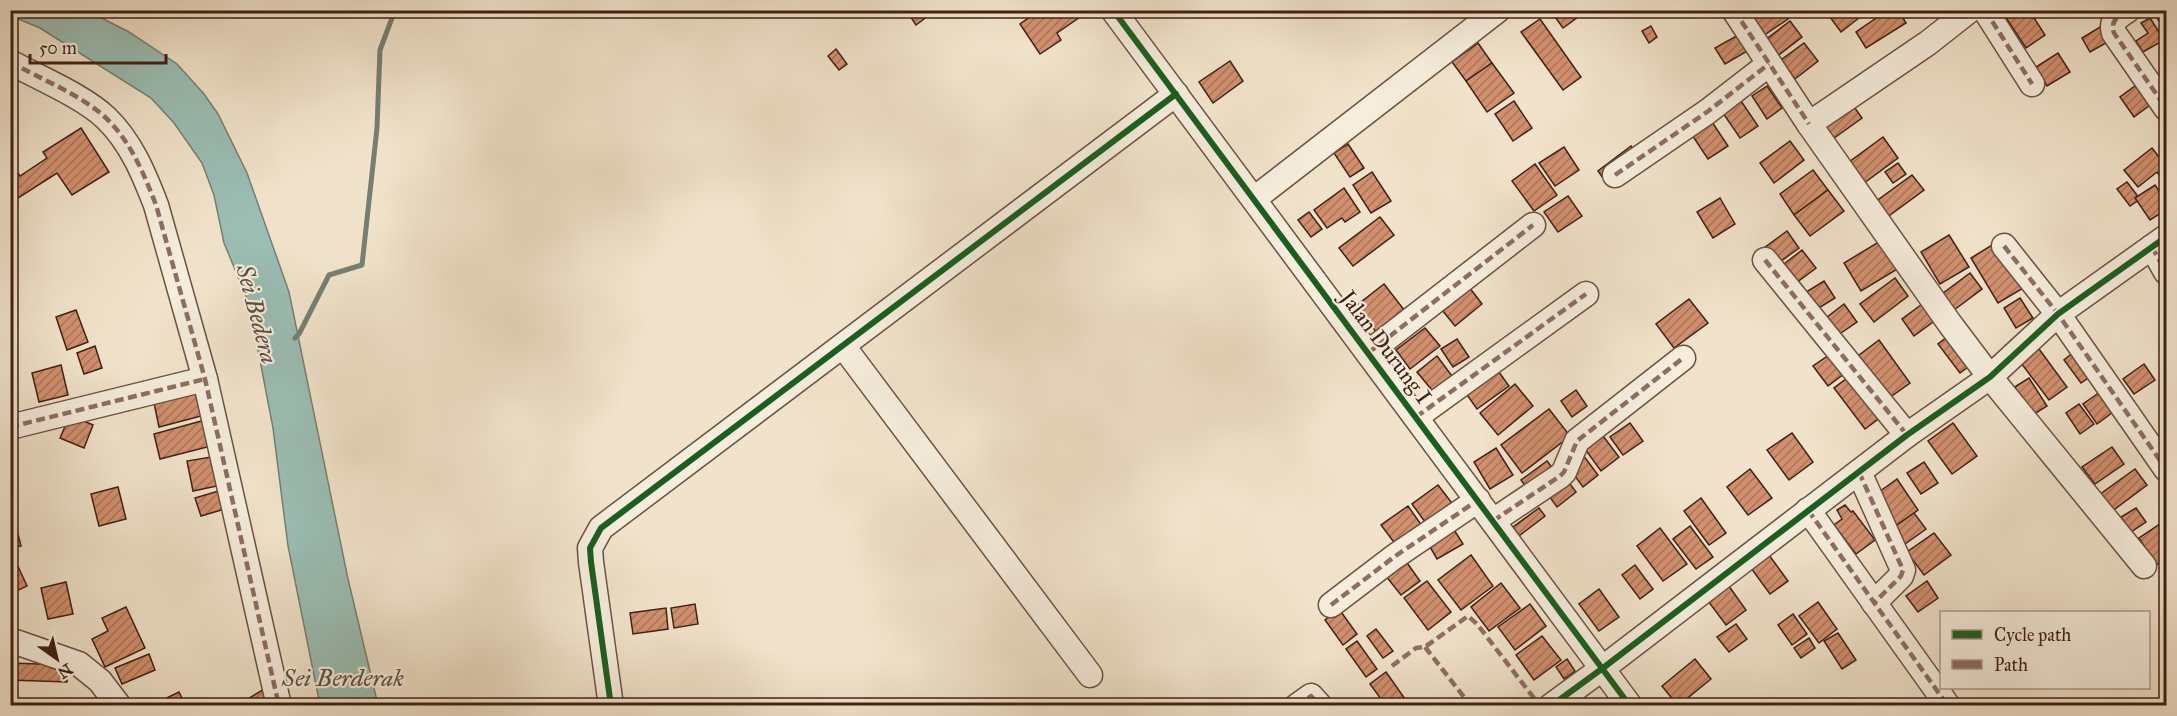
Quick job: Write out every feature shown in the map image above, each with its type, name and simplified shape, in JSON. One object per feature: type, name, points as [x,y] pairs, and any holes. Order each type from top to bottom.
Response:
[{"type":"street","name":"Jalan Durung I","points":[[1113,10],[1630,705]]},
{"type":"street","points":[[1254,199],[1498,10]]},
{"type":"street","points":[[1734,10],[1809,124],[1990,376],[2144,566]]},
{"type":"street","points":[[1809,124],[1928,43],[1970,10]]},
{"type":"street","points":[[1985,10],[2032,84]]},
{"type":"street","points":[[2128,10],[2114,19],[2112,27],[2114,33],[2166,108]]},
{"type":"street","points":[[10,62],[91,106],[106,118],[134,153],[156,206],[205,379],[279,705]]},
{"type":"street","points":[[1615,175],[1707,112],[1769,64]]},
{"type":"street","points":[[611,705],[590,548],[601,528],[1176,94]]},
{"type":"street","points":[[1368,353],[1533,225]]},
{"type":"street","points":[[1551,705],[1603,668],[1907,435],[1990,376],[2058,314],[2159,242],[2166,272]]},
{"type":"street","points":[[2004,246],[2058,314],[2166,469]]},
{"type":"street","points":[[1765,260],[1907,435]]},
{"type":"street","points":[[1416,417],[1586,294]]},
{"type":"street","points":[[843,346],[1090,675]]},
{"type":"street","points":[[1493,521],[1560,476],[1564,472],[1577,441],[1582,436],[1683,358]]},
{"type":"street","points":[[10,427],[205,379]]},
{"type":"street","points":[[1859,472],[1903,570],[1901,576],[1874,603]]},
{"type":"street","points":[[1331,605],[1394,557],[1478,500]]},
{"type":"street","points":[[1808,510],[1948,705]]},
{"type":"street","points":[[10,640],[79,664],[100,681],[119,705]]},
{"type":"street","points":[[1297,705],[1311,696],[1320,705]]},
{"type":"water","name":"Sei Berderak","points":[[10,11],[88,11],[129,32],[177,64],[204,94],[218,114],[247,173],[289,292],[348,579],[378,705],[320,705],[288,546],[273,428],[249,303],[224,243],[214,195],[202,163],[174,123],[151,98],[40,28],[11,16]]},
{"type":"building","points":[[906,10],[936,10],[916,25]]},
{"type":"building","points":[[1040,10],[1076,10],[1080,17],[1057,33],[1061,40],[1040,54],[1020,24]]},
{"type":"building","points":[[1550,10],[1574,10],[1578,17],[1563,28]]},
{"type":"building","points":[[1746,10],[1783,10],[1788,19],[1763,36]]},
{"type":"building","points":[[1837,10],[1869,10],[1841,32],[1830,17]]},
{"type":"building","points":[[1888,10],[1898,10],[1906,23],[1866,48],[1856,32]]},
{"type":"building","points":[[2001,10],[2029,10],[2045,35],[2026,48]]},
{"type":"building","points":[[2152,10],[2166,10],[2166,32]]},
{"type":"building","points":[[2150,18],[2164,40],[2143,52],[2136,41],[2148,33],[2141,23]]},
{"type":"building","points":[[1540,19],[1581,77],[1563,90],[1521,32]]},
{"type":"building","points":[[1790,21],[1802,37],[1776,57],[1764,41]]},
{"type":"building","points":[[2105,24],[2113,39],[2090,52],[2082,38]]},
{"type":"building","points":[[1651,26],[1657,37],[1649,43],[1642,31]]},
{"type":"building","points":[[1740,34],[1749,50],[1725,64],[1715,48]]},
{"type":"building","points":[[1478,43],[1492,63],[1466,81],[1452,62]]},
{"type":"building","points":[[1804,43],[1818,61],[1795,79],[1781,60]]},
{"type":"building","points":[[836,49],[847,64],[839,70],[828,56]]},
{"type":"building","points":[[2058,53],[2070,72],[2047,86],[2036,67]]},
{"type":"building","points":[[1230,61],[1243,81],[1213,103],[1199,82]]},
{"type":"building","points":[[1492,63],[1514,93],[1487,112],[1466,81]]},
{"type":"building","points":[[2143,80],[2158,99],[2134,117],[2120,97]]},
{"type":"building","points":[[1767,86],[1782,108],[1767,119],[1752,96]]},
{"type":"building","points":[[1514,101],[1532,128],[1513,141],[1495,114]]},
{"type":"building","points":[[1741,101],[1758,126],[1740,138],[1723,113]]},
{"type":"building","points":[[1850,101],[1862,118],[1830,141],[1818,124]]},
{"type":"building","points":[[1712,122],[1728,146],[1708,159],[1692,135]]},
{"type":"building","points":[[81,128],[109,172],[72,195],[57,173],[15,200],[10,193],[10,162],[20,176],[47,158],[43,152]]},
{"type":"building","points":[[1883,137],[1898,158],[1860,186],[1845,165]]},
{"type":"building","points":[[1790,141],[1804,160],[1774,183],[1760,163]]},
{"type":"building","points":[[1348,144],[1364,168],[1350,177],[1334,153]]},
{"type":"building","points":[[1631,146],[1638,156],[1605,181],[1598,171]]},
{"type":"building","points":[[1564,147],[1579,170],[1555,186],[1539,163]]},
{"type":"building","points":[[2152,148],[2166,166],[2166,177],[2163,180],[2157,172],[2138,187],[2124,170]]},
{"type":"building","points":[[1898,163],[1906,174],[1893,183],[1885,172]]},
{"type":"building","points":[[1535,164],[1557,195],[1534,211],[1512,181]]},
{"type":"building","points":[[1813,170],[1828,190],[1794,215],[1780,194]]},
{"type":"building","points":[[1372,172],[1391,201],[1371,213],[1353,185]]},
{"type":"building","points":[[1912,175],[1924,190],[1882,221],[1871,205]]},
{"type":"building","points":[[2127,182],[2140,199],[2130,206],[2117,189]]},
{"type":"building","points":[[2155,185],[2159,191],[2166,185],[2166,215],[2164,211],[2150,220],[2135,198]]},
{"type":"building","points":[[1344,188],[1360,212],[1345,222],[1342,218],[1327,228],[1314,210]]},
{"type":"building","points":[[1828,190],[1844,211],[1810,236],[1794,215]]},
{"type":"building","points":[[1568,196],[1582,216],[1558,232],[1544,212]]},
{"type":"building","points":[[1720,198],[1735,224],[1713,238],[1697,212]]},
{"type":"building","points":[[1309,212],[1322,229],[1311,237],[1298,220]]},
{"type":"building","points":[[1380,217],[1394,235],[1353,266],[1339,248]]},
{"type":"building","points":[[1787,231],[1799,248],[1777,264],[1764,248]]},
{"type":"building","points":[[1949,235],[1969,267],[1940,284],[1921,252]]},
{"type":"building","points":[[1882,240],[1899,268],[1861,291],[1844,263]]},
{"type":"building","points":[[1997,242],[2025,287],[1998,303],[1971,258]]},
{"type":"building","points":[[1802,250],[1816,268],[1792,286],[1779,268]]},
{"type":"building","points":[[1970,273],[1982,289],[1954,310],[1942,294]]},
{"type":"building","points":[[1895,278],[1908,296],[1874,322],[1860,304]]},
{"type":"building","points":[[1824,281],[1835,298],[1814,311],[1803,294]]},
{"type":"building","points":[[1466,283],[1482,304],[1455,326],[1438,305]]},
{"type":"building","points":[[1384,284],[1405,311],[1377,333],[1356,306]]},
{"type":"building","points":[[2020,298],[2033,318],[2016,328],[2004,308]]},
{"type":"building","points":[[1689,299],[1708,323],[1674,348],[1656,324]]},
{"type":"building","points":[[1925,302],[1937,319],[1914,336],[1902,319]]},
{"type":"building","points":[[1844,304],[1857,322],[1838,335],[1826,318]]},
{"type":"building","points":[[76,310],[88,342],[67,350],[56,317]]},
{"type":"building","points":[[1425,328],[1440,346],[1410,369],[1396,350]]},
{"type":"building","points":[[1951,334],[1973,363],[1960,373],[1938,344]]},
{"type":"building","points":[[1457,339],[1469,357],[1453,367],[1441,349]]},
{"type":"building","points":[[1879,340],[1910,383],[1889,398],[1858,356]]},
{"type":"building","points":[[95,346],[102,368],[84,374],[77,353]]},
{"type":"building","points":[[2079,348],[2097,372],[2081,383],[2064,360]]},
{"type":"building","points":[[2039,349],[2067,387],[2049,400],[2021,363]]},
{"type":"building","points":[[1835,351],[1849,370],[1828,386],[1813,366]]},
{"type":"building","points":[[1437,356],[1455,380],[1436,395],[1417,372]]},
{"type":"building","points":[[2144,364],[2155,380],[2134,394],[2123,379]]},
{"type":"building","points":[[61,365],[68,395],[39,402],[32,373]]},
{"type":"building","points":[[1496,368],[1509,386],[1477,409],[1465,392]]},
{"type":"building","points":[[1854,373],[1885,414],[1865,429],[1834,388]]},
{"type":"building","points":[[2029,378],[2047,406],[2031,416],[2013,388]]},
{"type":"building","points":[[1515,384],[1533,406],[1498,435],[1480,413]]},
{"type":"building","points":[[199,386],[205,415],[159,427],[153,398]]},
{"type":"building","points":[[1576,390],[1587,406],[1572,417],[1561,401]]},
{"type":"building","points":[[2103,390],[2117,409],[2097,424],[2083,404]]},
{"type":"building","points":[[2079,404],[2094,424],[2080,434],[2066,413]]},
{"type":"building","points":[[1549,409],[1570,436],[1522,473],[1501,445]]},
{"type":"building","points":[[70,415],[93,425],[84,448],[60,438]]},
{"type":"building","points":[[205,420],[211,446],[160,459],[154,434]]},
{"type":"building","points":[[1630,423],[1643,441],[1623,455],[1610,437]]},
{"type":"building","points":[[1953,423],[1977,456],[1952,474],[1928,441]]},
{"type":"building","points":[[1600,432],[1619,457],[1601,471],[1582,445]]},
{"type":"building","points":[[1792,433],[1813,462],[1789,480],[1767,450]]},
{"type":"building","points":[[2112,447],[2124,464],[2095,484],[2082,467]]},
{"type":"building","points":[[1496,448],[1513,475],[1490,489],[1474,462]]},
{"type":"building","points":[[1583,455],[1598,475],[1583,487],[1568,467]]},
{"type":"building","points":[[211,457],[217,486],[193,491],[187,461]]},
{"type":"building","points":[[1547,461],[1557,474],[1530,493],[1521,480]]},
{"type":"building","points":[[1924,462],[1938,483],[1921,494],[1907,473]]},
{"type":"building","points":[[1750,469],[1772,498],[1748,515],[1727,487]]},
{"type":"building","points":[[2135,469],[2147,485],[2111,512],[2099,495]]},
{"type":"building","points":[[1565,477],[1576,492],[1557,507],[1546,492]]},
{"type":"building","points":[[1897,479],[1918,510],[1893,528],[1872,497]]},
{"type":"building","points":[[1438,485],[1455,507],[1428,526],[1412,504]]},
{"type":"building","points":[[118,487],[126,519],[99,526],[91,494]]},
{"type":"building","points":[[222,490],[228,508],[201,516],[195,498]]},
{"type":"building","points":[[1701,498],[1726,533],[1709,545],[1684,511]]},
{"type":"building","points":[[1845,505],[1851,512],[1853,511],[1875,540],[1856,554],[1834,525],[1842,519],[1837,510]]},
{"type":"building","points":[[1408,506],[1422,526],[1396,545],[1381,525]]},
{"type":"building","points":[[1539,508],[1545,516],[1519,536],[1513,527]]},
{"type":"building","points":[[2136,508],[2146,522],[2131,532],[2121,517]]},
{"type":"building","points":[[1914,513],[1926,529],[1905,544],[1893,528]]},
{"type":"building","points":[[2166,520],[2166,558],[2156,565],[2139,538]]},
{"type":"building","points":[[1451,525],[1463,544],[1437,559],[1426,540]]},
{"type":"building","points":[[1690,526],[1713,557],[1696,569],[1673,539]]},
{"type":"building","points":[[1660,528],[1687,564],[1663,581],[1637,546]]},
{"type":"building","points":[[17,530],[21,546],[10,549],[10,531]]},
{"type":"building","points":[[1934,533],[1951,555],[1924,575],[1907,552]]},
{"type":"building","points":[[1766,551],[1788,581],[1770,594],[1748,564]]},
{"type":"building","points":[[1471,555],[1493,586],[1461,610],[1438,580]]},
{"type":"building","points":[[1405,560],[1420,581],[1401,595],[1385,575]]},
{"type":"building","points":[[16,562],[27,586],[10,594],[10,565]]},
{"type":"building","points":[[1635,565],[1653,589],[1640,599],[1622,575]]},
{"type":"building","points":[[1427,581],[1451,612],[1428,630],[1404,598]]},
{"type":"building","points":[[1927,581],[1938,598],[1918,612],[1906,596]]},
{"type":"building","points":[[66,582],[73,614],[48,619],[41,588]]},
{"type":"building","points":[[1726,582],[1746,610],[1726,625],[1705,597]]},
{"type":"building","points":[[1501,583],[1520,608],[1489,631],[1471,607]]},
{"type":"building","points":[[1599,589],[1619,617],[1599,631],[1579,604]]},
{"type":"building","points":[[1818,602],[1837,629],[1819,643],[1799,616]]},
{"type":"building","points":[[695,604],[698,624],[674,628],[671,608]]},
{"type":"building","points":[[1530,604],[1546,626],[1515,650],[1498,627]]},
{"type":"building","points":[[126,607],[145,648],[105,667],[92,639],[108,631],[102,618]]},
{"type":"building","points":[[666,608],[668,629],[633,634],[630,613]]},
{"type":"building","points":[[1339,609],[1357,634],[1343,645],[1325,620]]},
{"type":"building","points":[[1793,614],[1807,634],[1792,645],[1778,625]]},
{"type":"building","points":[[1736,624],[1747,639],[1729,652],[1717,637]]},
{"type":"building","points":[[1376,629],[1393,651],[1383,658],[1367,636]]},
{"type":"building","points":[[1838,633],[1856,660],[1842,669],[1824,641]]},
{"type":"building","points":[[1542,636],[1561,660],[1534,680],[1516,655]]},
{"type":"building","points":[[1809,638],[1815,648],[1801,658],[1794,648]]},
{"type":"building","points":[[1357,641],[1377,669],[1366,677],[1346,649]]},
{"type":"building","points":[[149,654],[155,670],[122,684],[115,668]]},
{"type":"building","points":[[1567,659],[1575,671],[1564,679],[1556,667]]},
{"type":"building","points":[[1695,659],[1711,679],[1678,706],[1662,686]]},
{"type":"building","points":[[10,663],[68,665],[67,682],[10,680]]},
{"type":"building","points":[[1386,672],[1410,706],[1386,706],[1370,684]]},
{"type":"building","points":[[11,686],[20,706],[10,706]]},
{"type":"building","points":[[264,689],[274,706],[245,706],[243,702]]},
{"type":"building","points":[[179,692],[186,706],[152,706],[152,705]]},
{"type":"building","points":[[1602,699],[1604,706],[1569,706]]},
{"type":"waterway","points":[[295,338],[329,275],[362,265],[377,128],[380,50],[395,10]]},
{"type":"marked path","points":[[1734,10],[1809,124]]},
{"type":"marked path","points":[[1985,10],[2032,84]]},
{"type":"marked path","points":[[2128,10],[2114,22],[2114,33],[2166,108]]},
{"type":"marked path","points":[[10,62],[73,95],[106,118],[123,137],[147,182],[156,205],[205,379],[279,706]]},
{"type":"marked path","points":[[1615,175],[1707,112],[1769,64]]},
{"type":"marked path","points":[[1368,353],[1533,225]]},
{"type":"marked path","points":[[2004,246],[2058,314],[2166,469]]},
{"type":"marked path","points":[[2152,247],[2166,272]]},
{"type":"marked path","points":[[1765,260],[1907,435]]},
{"type":"marked path","points":[[1416,417],[1586,294]]},
{"type":"marked path","points":[[1493,521],[1560,476],[1564,472],[1577,441],[1683,358]]},
{"type":"marked path","points":[[10,427],[205,379]]},
{"type":"marked path","points":[[1859,472],[1903,570],[1901,576],[1874,603]]},
{"type":"marked path","points":[[1331,605],[1394,557],[1478,500]]},
{"type":"marked path","points":[[1808,510],[1948,706]]},
{"type":"marked path","points":[[1392,666],[1416,648],[1425,647],[1468,616],[1477,624],[1540,706]]},
{"type":"marked path","points":[[1425,647],[1471,706]]},
{"type":"marked path","points":[[1297,706],[1311,696],[1320,706]]},
{"type":"cycle path","points":[[1113,10],[1630,706]]},
{"type":"cycle path","points":[[611,706],[590,548],[601,528],[1176,94]]},
{"type":"cycle path","points":[[1551,706],[1907,435],[1990,377],[2058,314],[2166,237]]},
{"type":"water label","name":"Sei Bedera","points":[[257,314]]}]
